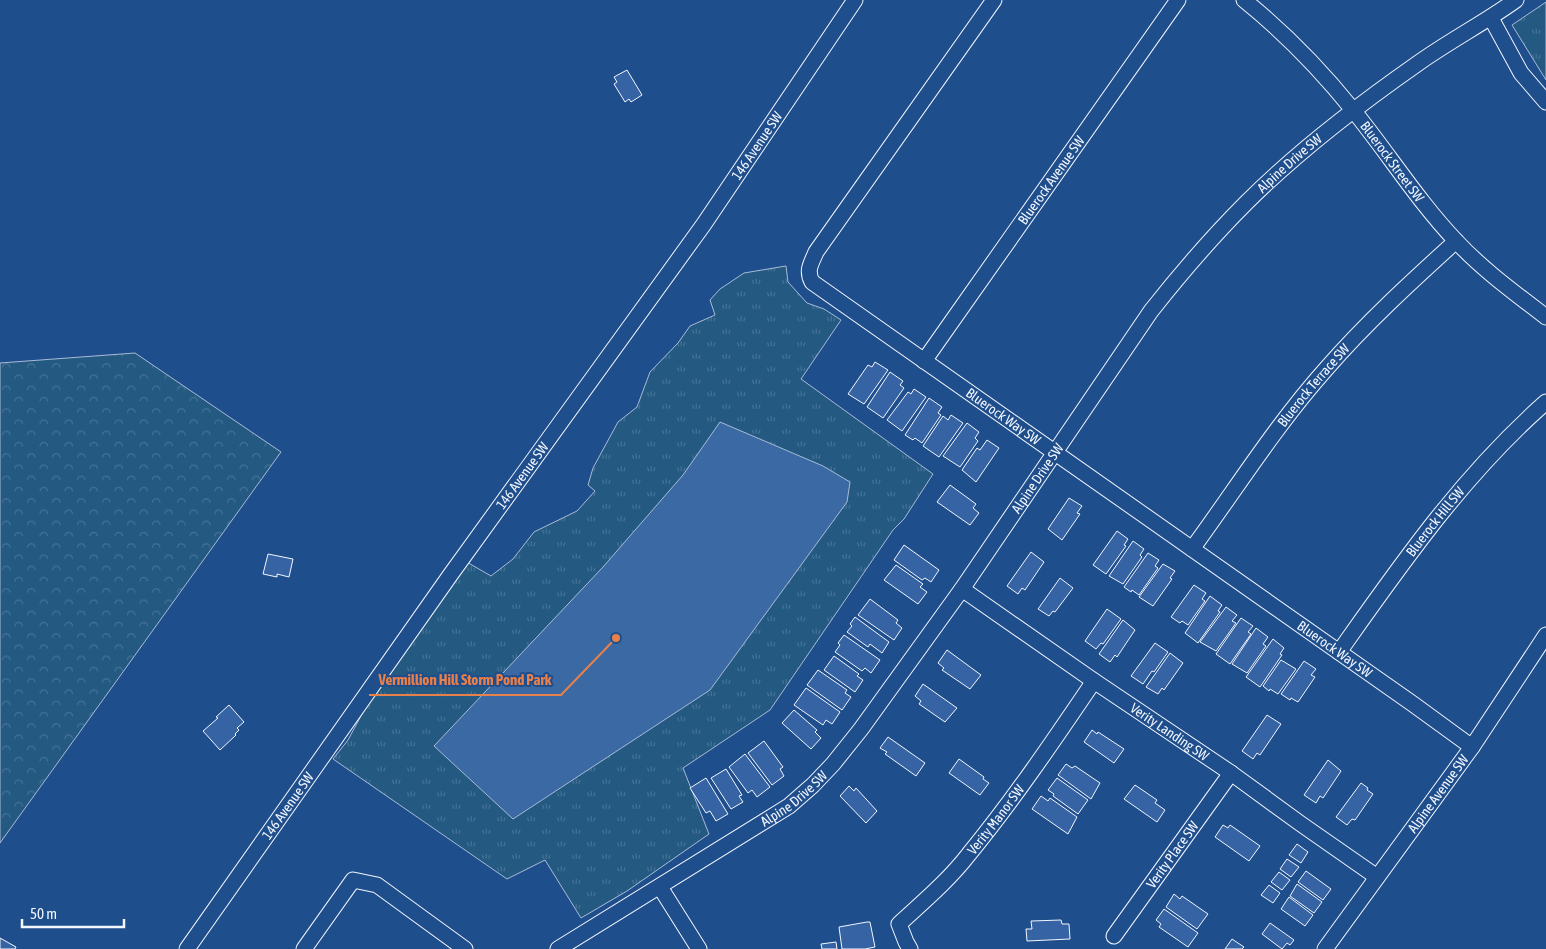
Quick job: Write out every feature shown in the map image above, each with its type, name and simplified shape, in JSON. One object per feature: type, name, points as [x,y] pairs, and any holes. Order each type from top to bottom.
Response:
[{"type":"street","name":"146 Avenue SW","points":[[187,949],[446,582],[704,224],[855,0]]},
{"type":"street","name":"Bluerock Way SW","points":[[994,0],[820,246],[809,267],[808,275],[812,282],[1472,746]]},
{"type":"street","name":"Bluerock Avenue SW","points":[[924,362],[1178,0]]},
{"type":"street","name":"Bluerock Street SW","points":[[1244,0],[1295,44],[1353,110],[1401,174],[1456,241],[1492,276],[1546,317]]},
{"type":"street","name":"Alpine Drive SW","points":[[558,949],[789,806],[813,786],[834,764],[861,729],[962,589],[1150,310],[1184,269],[1248,202],[1297,156],[1353,110],[1419,62],[1491,18],[1516,0]]},
{"type":"street","points":[[1491,18],[1521,73],[1546,102]]},
{"type":"street","name":"Bluerock Terrace SW","points":[[1192,549],[1262,450],[1325,370],[1401,291],[1456,241]]},
{"type":"street","name":"Bluerock Hill SW","points":[[1339,652],[1414,546],[1454,496],[1489,456],[1546,402]]},
{"type":"street","name":"Verity Landing SW","points":[[962,589],[1231,773],[1377,877]]},
{"type":"street","name":"Alpine Avenue SW","points":[[1325,949],[1472,746],[1546,635]]},
{"type":"street","name":"Verity Manor SW","points":[[910,949],[899,924],[927,899],[968,856],[1036,767],[1094,681]]},
{"type":"street","name":"Verity Place SW","points":[[1114,936],[1231,773]]},
{"type":"street","points":[[304,949],[353,880],[377,885],[465,949]]},
{"type":"street","points":[[660,886],[699,949]]},
{"type":"green space","points":[[1546,2],[1546,80],[1512,25]]},
{"type":"green space","points":[[786,266],[788,282],[807,303],[824,309],[841,320],[801,379],[933,474],[904,519],[893,530],[770,710],[683,768],[709,834],[627,891],[581,918],[545,860],[507,879],[333,759],[348,740],[370,699],[465,561],[491,576],[513,559],[534,532],[577,511],[595,491],[588,485],[593,468],[618,422],[637,407],[650,372],[678,343],[690,326],[715,315],[710,300],[720,289],[744,273]]},
{"type":"green space","points":[[135,353],[281,452],[0,843],[0,363]]},
{"type":"shaded area","points":[[720,422],[823,466],[850,482],[847,502],[710,690],[513,819],[434,746],[603,567],[683,475]]},
{"type":"building","points":[[627,70],[642,95],[631,102],[629,99],[625,102],[614,84],[617,82],[614,77]]},
{"type":"building","points":[[875,362],[888,370],[864,404],[848,394],[868,365],[872,367]]},
{"type":"building","points":[[890,372],[903,381],[900,385],[904,388],[883,418],[867,407]]},
{"type":"building","points":[[914,389],[926,397],[902,431],[887,420],[908,392],[911,394]]},
{"type":"building","points":[[929,398],[942,407],[938,413],[941,415],[922,443],[915,438],[913,440],[905,435]]},
{"type":"building","points":[[951,415],[963,423],[939,457],[923,446],[943,416],[948,420]]},
{"type":"building","points":[[967,423],[979,432],[975,438],[978,441],[960,467],[943,456]]},
{"type":"building","points":[[987,440],[999,448],[976,482],[962,470],[977,448],[980,450]]},
{"type":"building","points":[[950,485],[976,504],[973,508],[979,513],[970,525],[937,502]]},
{"type":"building","points":[[1069,498],[1082,506],[1077,513],[1080,514],[1062,540],[1048,529]]},
{"type":"building","points":[[1117,531],[1128,539],[1124,545],[1126,546],[1106,574],[1093,565]]},
{"type":"building","points":[[1133,541],[1144,549],[1140,555],[1142,557],[1123,584],[1109,576]]},
{"type":"building","points":[[904,545],[939,570],[931,582],[925,578],[922,580],[894,560]]},
{"type":"building","points":[[1031,552],[1044,562],[1025,590],[1022,588],[1018,594],[1007,586]]},
{"type":"building","points":[[1148,553],[1159,560],[1155,566],[1158,568],[1139,595],[1124,587]]},
{"type":"building","points":[[268,554],[293,559],[289,577],[277,574],[277,577],[263,574]]},
{"type":"building","points":[[1163,564],[1175,571],[1170,578],[1172,579],[1153,606],[1139,597]]},
{"type":"building","points":[[896,565],[923,584],[920,587],[927,592],[918,604],[884,580]]},
{"type":"building","points":[[1060,578],[1073,588],[1055,612],[1053,611],[1049,616],[1038,609]]},
{"type":"building","points":[[1194,585],[1206,593],[1202,599],[1205,601],[1188,625],[1182,621],[1180,623],[1171,617]]},
{"type":"building","points":[[1210,596],[1222,605],[1218,611],[1220,612],[1198,643],[1185,633]]},
{"type":"building","points":[[870,599],[898,620],[896,623],[902,628],[894,640],[858,615]]},
{"type":"building","points":[[1226,607],[1237,615],[1232,621],[1236,623],[1216,651],[1200,642]]},
{"type":"building","points":[[1107,609],[1121,619],[1103,644],[1101,643],[1096,649],[1085,641]]},
{"type":"building","points":[[855,617],[889,642],[882,653],[870,644],[868,647],[847,632],[852,626],[850,624]]},
{"type":"building","points":[[1241,618],[1253,626],[1248,632],[1251,634],[1230,664],[1216,654]]},
{"type":"building","points":[[1123,620],[1135,630],[1117,657],[1115,655],[1110,662],[1099,654]]},
{"type":"building","points":[[1256,628],[1268,637],[1263,644],[1266,646],[1247,673],[1232,664]]},
{"type":"building","points":[[844,635],[880,660],[871,673],[865,668],[862,671],[835,652],[840,645],[838,643]]},
{"type":"building","points":[[1273,639],[1284,648],[1280,654],[1282,655],[1260,687],[1246,677]]},
{"type":"building","points":[[1155,643],[1168,652],[1143,684],[1131,676]]},
{"type":"building","points":[[947,650],[981,675],[970,689],[942,670],[944,668],[938,663]]},
{"type":"building","points":[[1170,653],[1183,663],[1164,690],[1162,688],[1158,694],[1146,687]]},
{"type":"building","points":[[834,656],[859,674],[857,676],[863,680],[855,692],[824,670]]},
{"type":"building","points":[[1281,660],[1296,669],[1278,694],[1270,689],[1269,691],[1263,686]]},
{"type":"building","points":[[1304,661],[1316,669],[1311,675],[1315,677],[1298,702],[1291,698],[1290,700],[1281,694]]},
{"type":"building","points":[[818,670],[847,690],[845,693],[851,697],[842,710],[807,685]]},
{"type":"building","points":[[923,684],[957,708],[945,722],[919,704],[921,701],[915,696]]},
{"type":"building","points":[[806,688],[840,712],[832,724],[826,720],[823,725],[794,705]]},
{"type":"building","points":[[229,705],[244,722],[237,728],[239,730],[236,735],[220,750],[203,731]]},
{"type":"building","points":[[794,710],[817,730],[815,732],[821,738],[811,749],[782,723]]},
{"type":"building","points":[[1267,715],[1281,724],[1260,755],[1257,753],[1253,759],[1242,751]]},
{"type":"building","points":[[1092,730],[1124,749],[1114,763],[1084,742]]},
{"type":"building","points":[[888,737],[925,763],[916,776],[885,754],[887,752],[880,748]]},
{"type":"building","points":[[764,741],[783,767],[780,769],[784,776],[772,785],[748,753]]},
{"type":"building","points":[[745,754],[770,787],[757,797],[752,790],[748,793],[729,767]]},
{"type":"building","points":[[959,759],[984,777],[983,779],[989,783],[980,795],[949,773]]},
{"type":"building","points":[[1328,760],[1341,771],[1323,798],[1320,796],[1316,803],[1304,795]]},
{"type":"building","points":[[1066,764],[1072,768],[1075,766],[1100,783],[1091,799],[1058,775]]},
{"type":"building","points":[[726,769],[742,795],[739,796],[743,802],[731,809],[711,778]]},
{"type":"building","points":[[706,778],[728,814],[716,821],[710,811],[706,813],[690,788]]},
{"type":"building","points":[[1057,778],[1088,800],[1078,814],[1053,796],[1054,794],[1048,790]]},
{"type":"building","points":[[1361,783],[1373,794],[1355,820],[1352,819],[1347,825],[1336,817]]},
{"type":"building","points":[[1135,785],[1157,800],[1155,803],[1165,810],[1157,822],[1124,799]]},
{"type":"building","points":[[849,786],[854,791],[856,788],[877,811],[866,823],[840,796]]},
{"type":"building","points":[[1041,796],[1048,801],[1050,798],[1077,817],[1068,834],[1032,809]]},
{"type":"building","points":[[1223,825],[1228,828],[1230,825],[1260,846],[1249,861],[1215,837]]},
{"type":"building","points":[[1297,844],[1308,852],[1301,863],[1289,855]]},
{"type":"building","points":[[1287,859],[1299,867],[1291,877],[1280,869]]},
{"type":"building","points":[[1306,871],[1331,889],[1323,900],[1298,882]]},
{"type":"building","points":[[1279,872],[1290,880],[1282,890],[1271,882]]},
{"type":"building","points":[[1297,884],[1322,902],[1314,913],[1290,896]]},
{"type":"building","points":[[1269,885],[1280,893],[1273,903],[1261,895]]},
{"type":"building","points":[[1174,894],[1180,899],[1182,896],[1208,914],[1197,929],[1166,907]]},
{"type":"building","points":[[1289,897],[1313,915],[1305,926],[1281,909]]},
{"type":"building","points":[[1164,909],[1198,933],[1188,947],[1159,927],[1161,924],[1156,920]]},
{"type":"building","points":[[1061,920],[1062,924],[1069,924],[1070,939],[1027,941],[1026,929],[1032,929],[1031,921]]},
{"type":"building","points":[[870,922],[875,947],[842,949],[839,927]]},
{"type":"building","points":[[1270,923],[1294,940],[1290,945],[1287,943],[1282,949],[1262,934]]},
{"type":"building","points":[[0,938],[16,947],[15,949],[0,949]]},
{"type":"building","points":[[1232,939],[1244,947],[1242,949],[1225,949]]},
{"type":"building","points":[[836,942],[837,949],[822,949],[821,944]]},
{"type":"place","name":"Vermillion Hill Storm Pond Park","points":[[616,638]]}]
